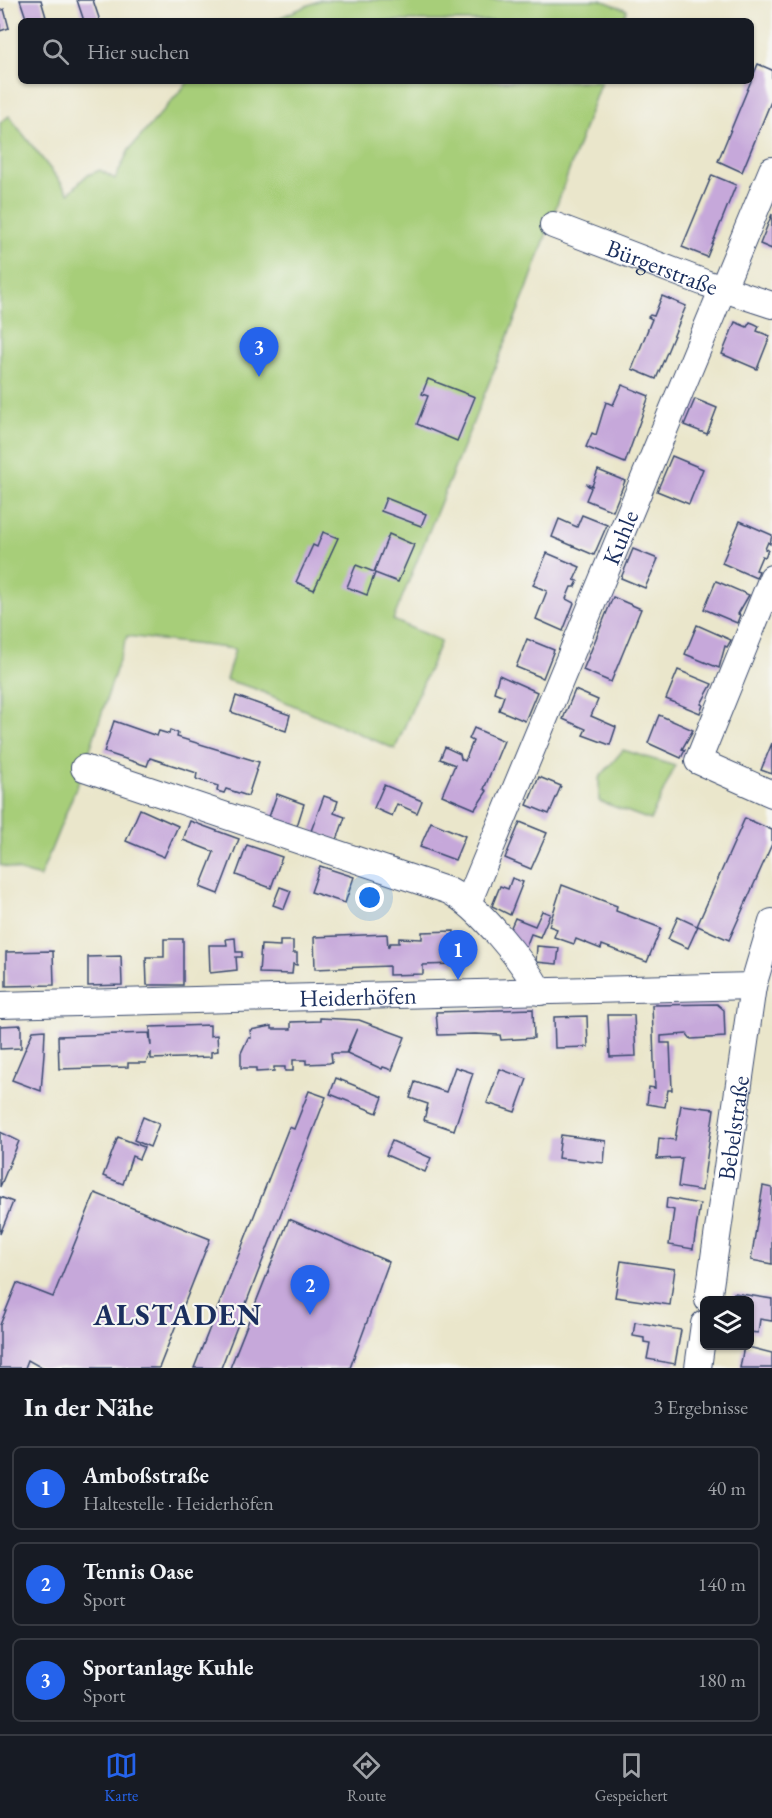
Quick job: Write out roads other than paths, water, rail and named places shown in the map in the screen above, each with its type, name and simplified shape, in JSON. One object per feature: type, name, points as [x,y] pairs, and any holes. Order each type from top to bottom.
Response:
[{"type":"street","name":"Kuhle","points":[[468,903],[772,170]]},
{"type":"street","name":"Bürgerstraße","points":[[553,225],[772,305]]},
{"type":"street","points":[[772,578],[698,761],[772,794]]},
{"type":"street","points":[[84,768],[432,885],[468,903],[526,967],[540,992]]},
{"type":"street","name":"Bebelstraße","points":[[709,1296],[753,986],[772,922]]},
{"type":"street","name":"Heiderhöfen","points":[[0,1005],[753,986]]},
{"type":"street","points":[[698,1368],[701,1350]]},
{"type":"place","name":"Sportanlage Kuhle","points":[[259,377]]},
{"type":"place","name":"Amboßstraße","points":[[458,980]]},
{"type":"place","name":"Tennis Oase","points":[[310,1315]]},
{"type":"district","name":"ALSTADEN","points":[[178,1314]]}]
